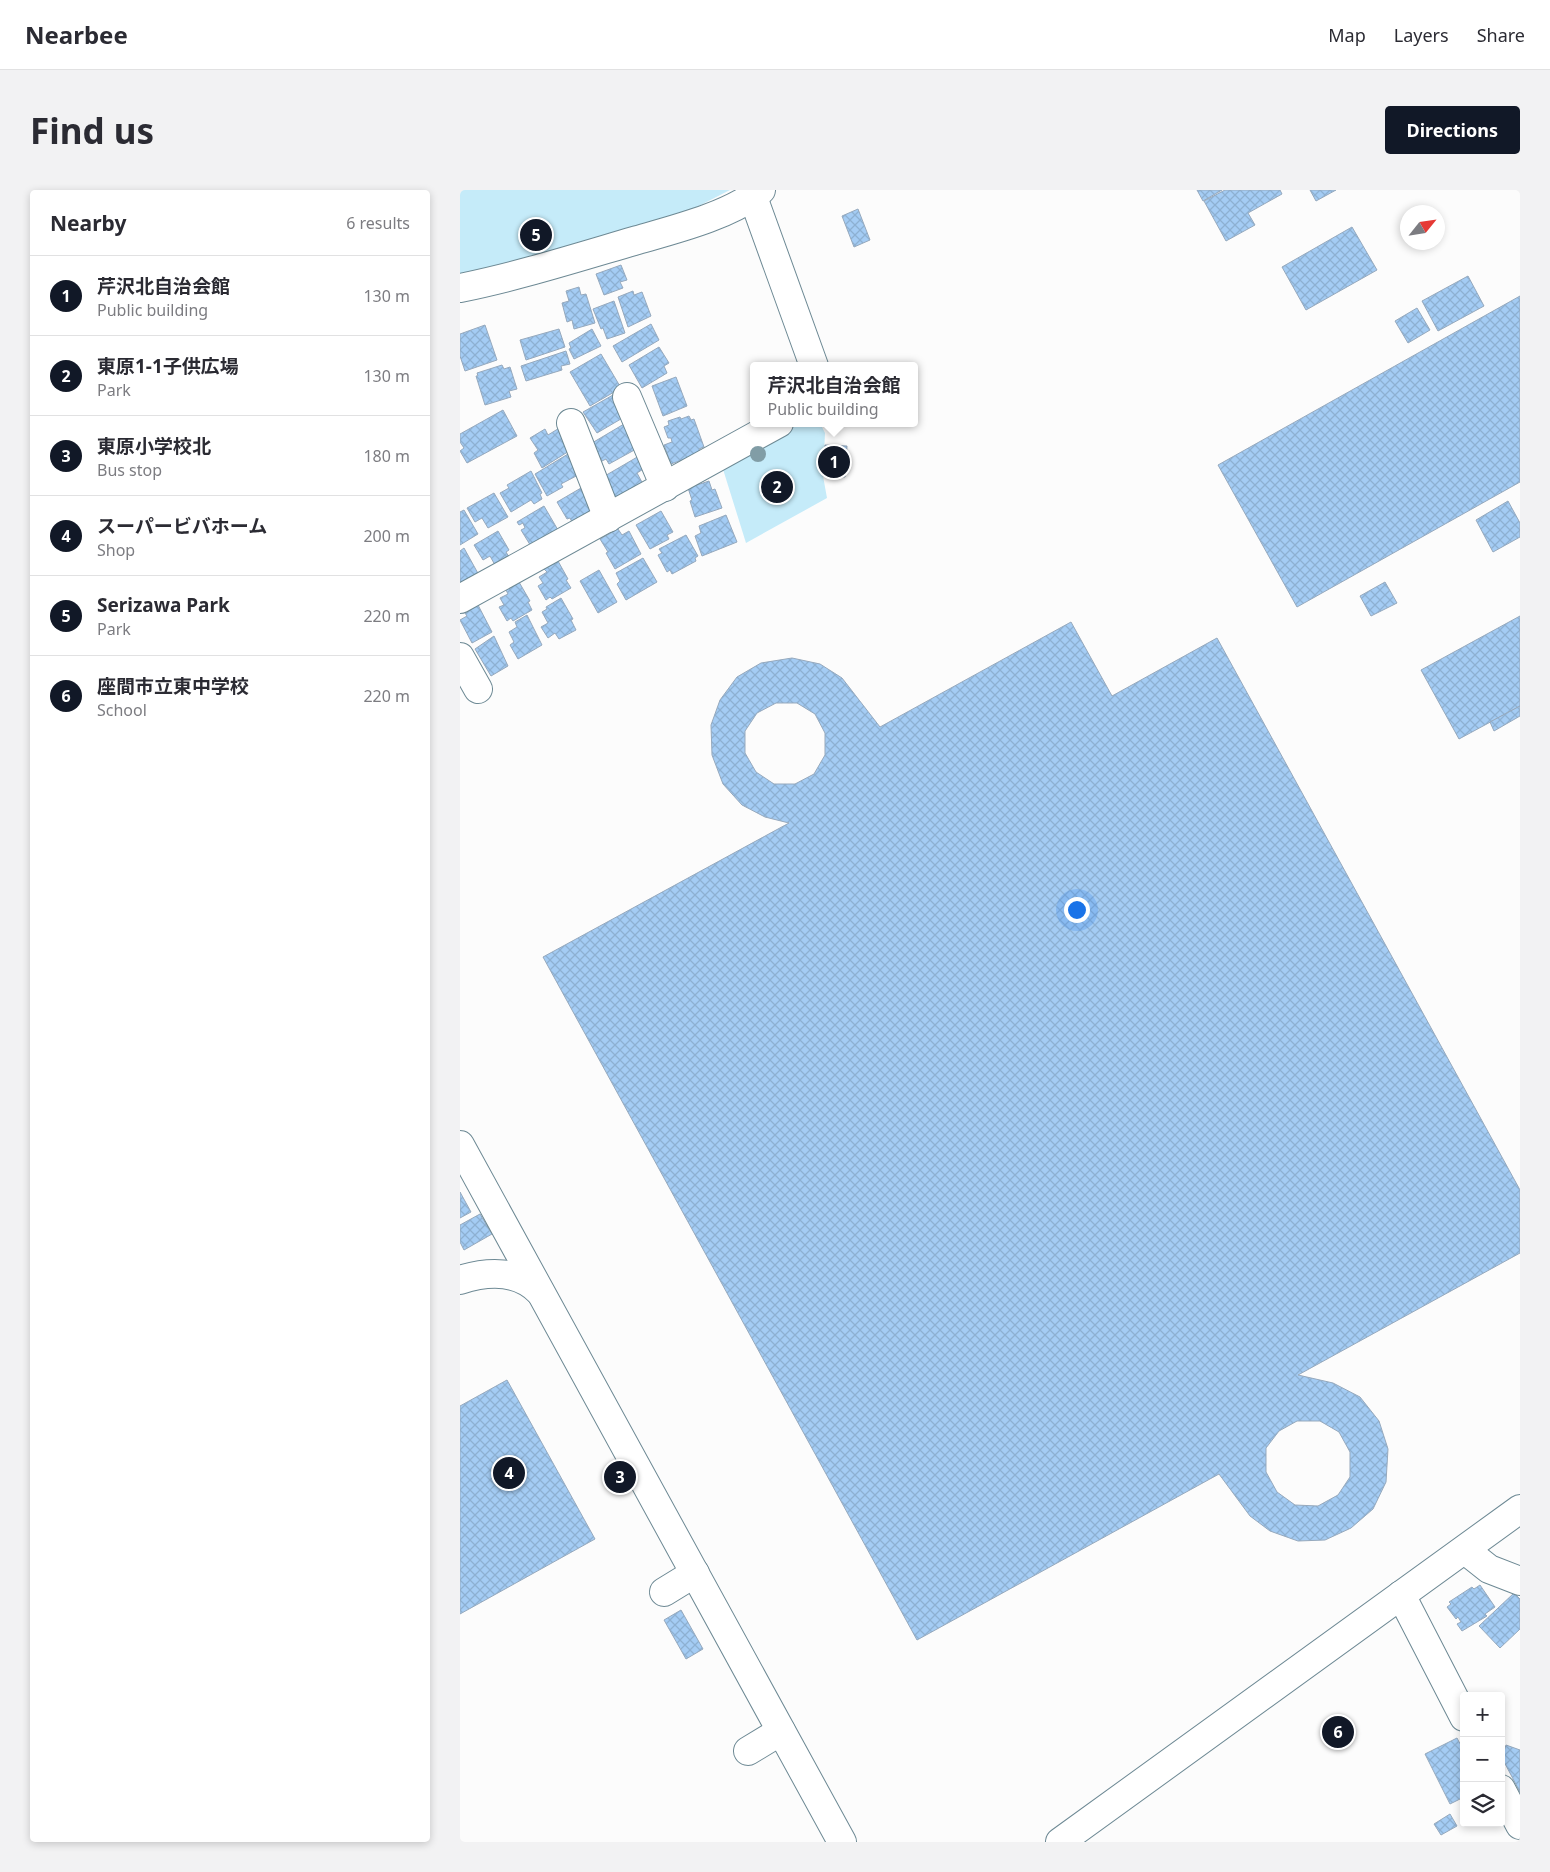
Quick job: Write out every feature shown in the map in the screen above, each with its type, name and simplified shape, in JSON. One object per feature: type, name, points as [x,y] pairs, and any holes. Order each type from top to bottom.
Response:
[{"type":"street","points":[[460,288],[543,268],[683,226],[724,211],[757,194],[813,362]]},
{"type":"street","points":[[627,397],[665,487]]},
{"type":"street","points":[[571,423],[608,518]]},
{"type":"street","points":[[460,599],[772,427]]},
{"type":"street","points":[[460,657],[478,689]]},
{"type":"street","points":[[460,1145],[842,1842]]},
{"type":"street","points":[[460,1279],[516,1247]]},
{"type":"street","points":[[460,1279],[501,1273],[533,1284],[540,1292]]},
{"type":"street","points":[[1060,1842],[1520,1510]]},
{"type":"street","points":[[1465,1550],[1488,1569],[1520,1581]]},
{"type":"street","points":[[664,1592],[695,1573]]},
{"type":"street","points":[[1401,1595],[1460,1709]]},
{"type":"street","points":[[748,1751],[781,1731]]},
{"type":"street","points":[[1505,1797],[1520,1825]]},
{"type":"shaded area","points":[[460,190],[730,190],[679,216],[544,254],[460,274]]},
{"type":"shaded area","points":[[794,427],[822,427],[825,433],[823,476],[827,498],[746,543],[722,466]]},
{"type":"building","points":[[1197,190],[1222,190],[1203,201]]},
{"type":"building","points":[[1225,190],[1280,190],[1282,194],[1248,213],[1255,225],[1226,241],[1204,201]]},
{"type":"building","points":[[1310,190],[1336,190],[1316,201]]},
{"type":"building","points":[[858,209],[870,240],[854,247],[842,216]]},
{"type":"building","points":[[1352,227],[1377,270],[1306,310],[1282,267]]},
{"type":"building","points":[[621,265],[627,280],[620,282],[623,288],[604,295],[596,274]]},
{"type":"building","points":[[1468,276],[1484,306],[1438,331],[1422,301]]},
{"type":"building","points":[[579,287],[581,295],[586,294],[595,323],[574,329],[572,320],[567,322],[562,303],[569,301],[566,291]]},
{"type":"building","points":[[633,291],[634,295],[642,292],[651,316],[628,327],[618,297]]},
{"type":"building","points":[[1520,296],[1520,482],[1297,607],[1218,465]]},
{"type":"building","points":[[614,301],[625,333],[607,339],[593,309]]},
{"type":"building","points":[[1417,308],[1430,330],[1408,343],[1395,321]]},
{"type":"building","points":[[651,324],[659,340],[622,362],[613,346]]},
{"type":"building","points":[[485,325],[497,360],[465,371],[460,356],[460,334]]},
{"type":"building","points":[[559,329],[565,347],[526,360],[520,340]]},
{"type":"building","points":[[592,329],[601,346],[574,359],[569,349],[571,348],[569,343]]},
{"type":"building","points":[[659,347],[669,363],[664,366],[667,373],[642,388],[629,365]]},
{"type":"building","points":[[566,351],[570,364],[561,366],[562,370],[526,381],[521,366]]},
{"type":"building","points":[[601,354],[621,388],[590,406],[570,372]]},
{"type":"building","points":[[502,365],[504,369],[510,367],[517,389],[509,391],[511,397],[485,405],[476,376],[478,376],[477,373]]},
{"type":"building","points":[[676,377],[687,406],[663,416],[652,386]]},
{"type":"building","points":[[613,395],[626,416],[597,433],[583,412]]},
{"type":"building","points":[[503,410],[517,436],[467,463],[460,451],[464,448],[460,442],[460,434]]},
{"type":"building","points":[[689,416],[691,420],[694,419],[704,447],[699,449],[701,453],[671,464],[664,445],[672,442],[671,438],[668,438],[664,427],[669,425],[668,421]]},
{"type":"building","points":[[624,424],[638,448],[609,464],[606,459],[602,461],[592,443]]},
{"type":"building","points":[[561,427],[574,448],[542,468],[534,453],[538,450],[530,438],[545,429],[548,435]]},
{"type":"building","points":[[825,445],[847,446],[845,477],[823,476]]},
{"type":"building","points":[[568,454],[580,474],[561,484],[563,487],[547,496],[535,474]]},
{"type":"building","points":[[639,456],[645,468],[637,473],[643,484],[615,499],[603,477]]},
{"type":"building","points":[[531,471],[542,493],[540,494],[542,499],[534,504],[531,500],[511,512],[500,493],[509,488],[507,485]]},
{"type":"building","points":[[709,481],[712,490],[715,489],[722,508],[695,517],[688,488]]},
{"type":"building","points":[[581,488],[593,512],[573,524],[570,518],[567,519],[557,502]]},
{"type":"building","points":[[494,493],[508,517],[488,528],[482,518],[475,522],[467,508]]},
{"type":"building","points":[[1508,501],[1520,523],[1520,537],[1493,552],[1476,520]]},
{"type":"building","points":[[544,506],[558,530],[532,548],[521,530],[525,528],[523,523],[519,525],[517,522]]},
{"type":"building","points":[[464,510],[478,534],[460,545],[460,512]]},
{"type":"building","points":[[661,511],[673,532],[667,535],[669,539],[650,549],[636,525]]},
{"type":"building","points":[[726,515],[737,542],[702,556],[695,536],[701,533],[699,526]]},
{"type":"building","points":[[618,529],[622,535],[629,531],[641,554],[615,569],[600,539]]},
{"type":"building","points":[[498,531],[509,550],[506,552],[509,557],[495,565],[490,556],[483,560],[474,545]]},
{"type":"building","points":[[686,535],[698,556],[695,558],[696,561],[672,574],[670,570],[667,572],[658,555],[662,553],[659,549]]},
{"type":"building","points":[[464,548],[480,577],[460,588],[460,551]]},
{"type":"building","points":[[643,558],[657,582],[626,600],[617,584],[620,581],[616,573]]},
{"type":"building","points":[[558,561],[571,588],[552,599],[550,597],[546,600],[538,586],[543,583],[539,577],[547,572],[544,569]]},
{"type":"building","points":[[599,570],[617,602],[598,613],[580,581]]},
{"type":"building","points":[[519,582],[530,601],[528,602],[532,610],[513,621],[511,618],[507,621],[499,607],[504,605],[500,598],[508,594],[506,590]]},
{"type":"building","points":[[1385,582],[1397,603],[1371,616],[1360,596]]},
{"type":"building","points":[[561,598],[573,619],[571,620],[576,630],[559,639],[555,633],[548,638],[541,627],[548,623],[542,612],[547,609],[546,607]]},
{"type":"building","points":[[478,605],[492,632],[472,643],[460,620],[467,616],[465,613]]},
{"type":"building","points":[[527,615],[542,645],[518,659],[510,645],[514,642],[509,632],[517,627],[515,622]]},
{"type":"building","points":[[1520,616],[1520,706],[1459,739],[1421,670]]},
{"type":"building","points":[[1071,622],[1112,696],[1217,638],[1520,1190],[1520,1253],[1298,1375],[1333,1383],[1360,1397],[1379,1421],[1388,1449],[1386,1482],[1373,1509],[1351,1528],[1325,1540],[1298,1541],[1270,1531],[1250,1516],[1219,1474],[917,1640],[543,957],[789,823],[765,817],[742,805],[723,784],[712,755],[711,725],[720,700],[737,677],[761,663],[792,658],[820,664],[842,678],[880,727]],"holes":[[[776,703],[797,703],[815,714],[825,733],[825,755],[814,774],[795,784],[774,784],[756,772],[745,753],[745,731],[757,713]],[[1297,1421],[1320,1421],[1339,1432],[1350,1452],[1350,1477],[1338,1495],[1318,1506],[1295,1505],[1277,1492],[1266,1472],[1266,1448],[1279,1431]]]},
{"type":"building","points":[[494,636],[508,666],[491,676],[475,649]]},
{"type":"building","points":[[1520,706],[1520,716],[1494,731],[1490,722]]},
{"type":"building","points":[[460,1192],[471,1212],[460,1218]]},
{"type":"building","points":[[480,1214],[492,1234],[464,1250],[460,1242],[460,1225]]},
{"type":"building","points":[[507,1380],[595,1539],[460,1614],[460,1406]]},
{"type":"building","points":[[1480,1585],[1495,1607],[1485,1614],[1487,1616],[1462,1631],[1457,1624],[1461,1622],[1458,1617],[1456,1619],[1447,1607],[1451,1604],[1449,1602],[1472,1587],[1474,1589]]},
{"type":"building","points":[[1514,1593],[1520,1599],[1520,1629],[1500,1648],[1479,1626]]},
{"type":"building","points":[[681,1610],[703,1649],[686,1659],[664,1620]]},
{"type":"building","points":[[1457,1738],[1460,1744],[1460,1799],[1450,1804],[1425,1754]]},
{"type":"building","points":[[1506,1745],[1520,1750],[1520,1792],[1505,1764]]},
{"type":"building","points":[[1450,1814],[1457,1826],[1441,1835],[1434,1824]]},
{"type":"place","name":"Serizawa Park","points":[[536,235]]},
{"type":"place","name":"芹沢北自治会館","points":[[834,462]]},
{"type":"place","name":"東原1-1子供広場","points":[[777,487]]},
{"type":"place","name":"スーパービバホーム","points":[[509,1473]]},
{"type":"place","name":"東原小学校北","points":[[620,1477]]},
{"type":"place","name":"座間市立東中学校","points":[[1338,1732]]}]
